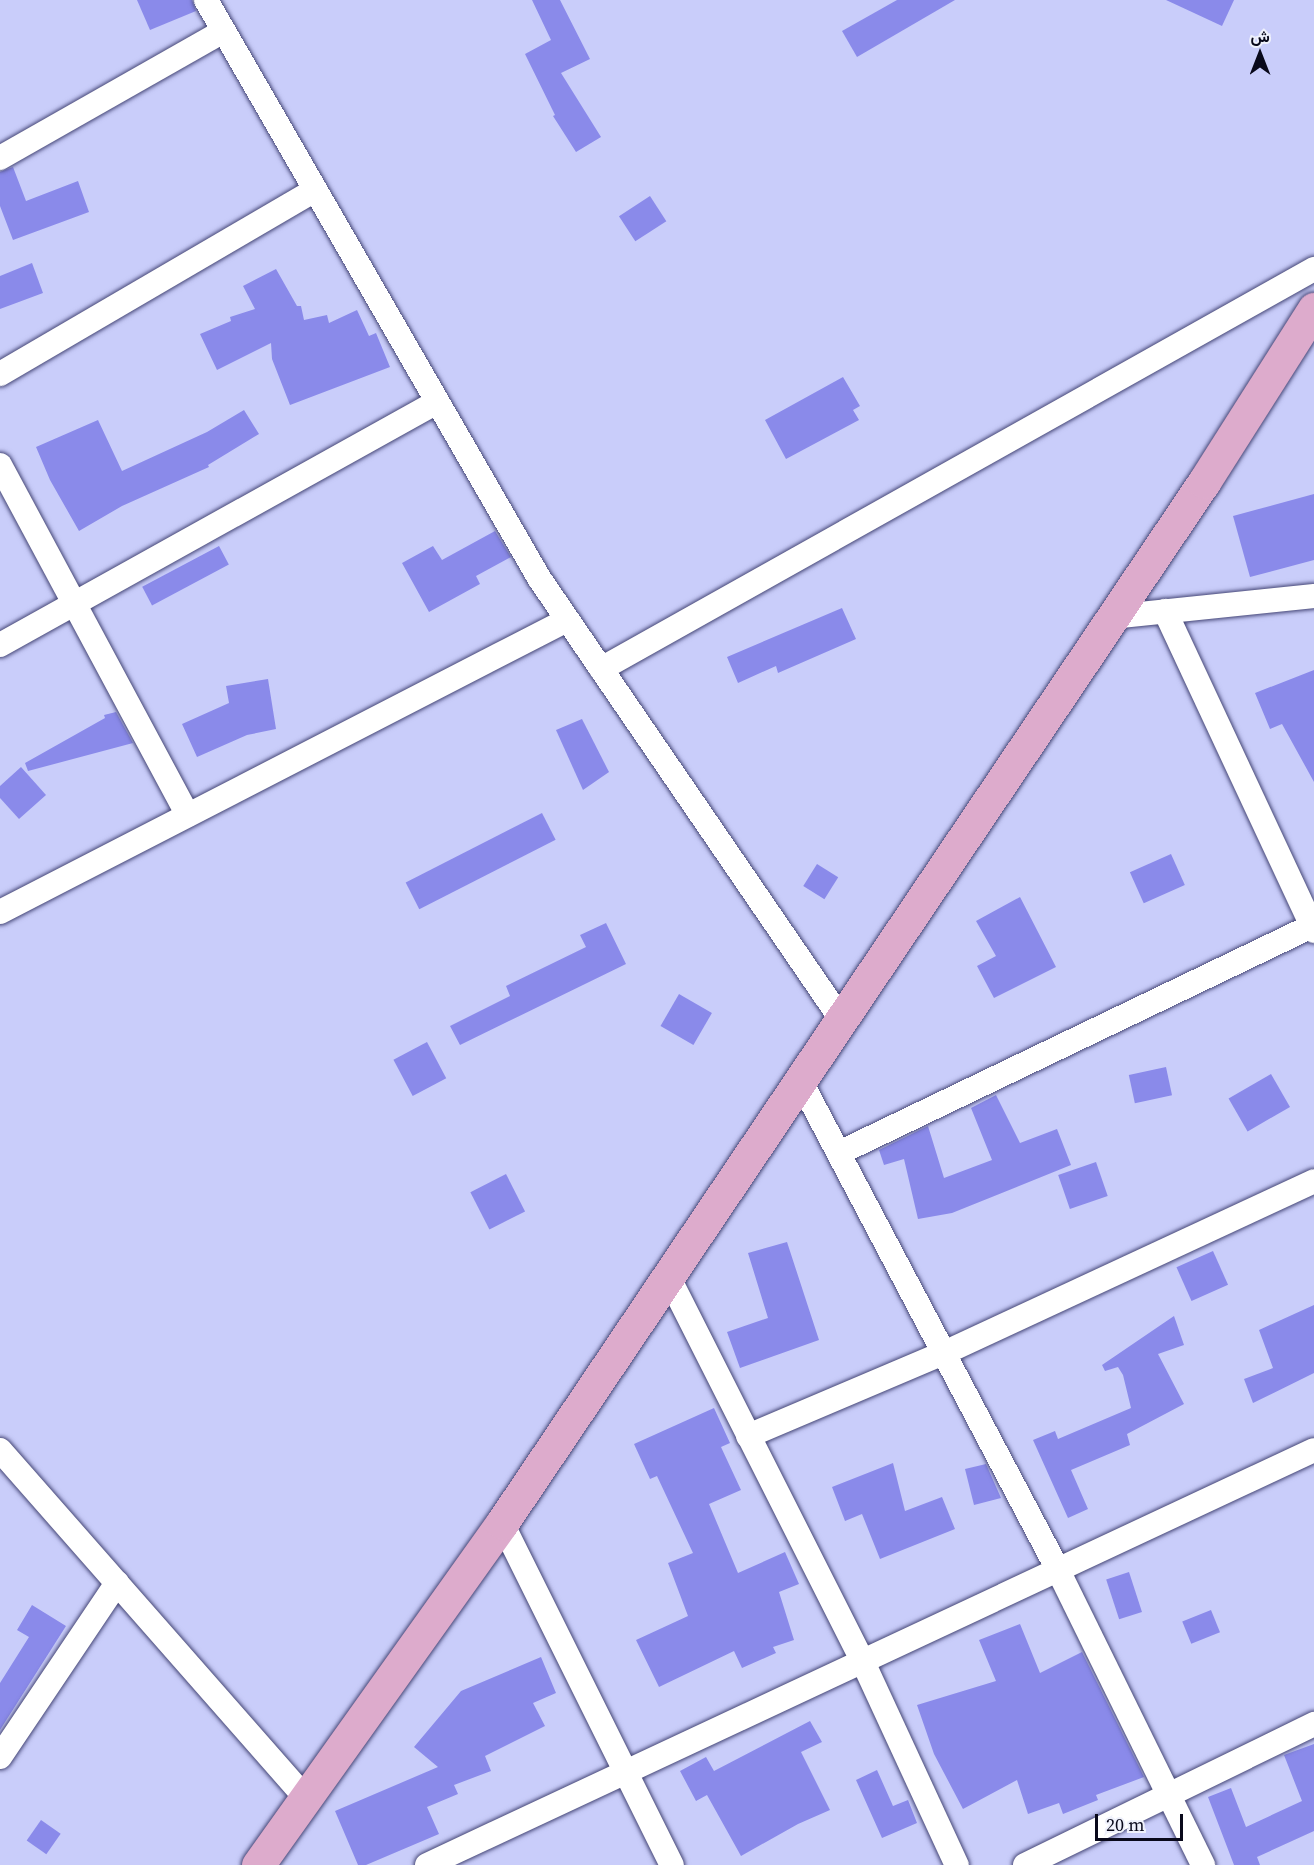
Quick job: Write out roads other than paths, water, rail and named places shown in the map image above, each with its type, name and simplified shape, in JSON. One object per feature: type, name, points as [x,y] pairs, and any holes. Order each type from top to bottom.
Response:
[{"type":"main road","points":[[258,1865],[502,1523],[1204,482],[1314,309]]},
{"type":"street","points":[[206,0],[539,578],[841,1019]]},
{"type":"street","points":[[0,158],[224,32]]},
{"type":"street","points":[[0,374],[315,190]]},
{"type":"street","points":[[601,669],[1314,269]]},
{"type":"street","points":[[0,645],[437,402]]},
{"type":"street","points":[[0,465],[188,815]]},
{"type":"street","points":[[1112,617],[1314,596]]},
{"type":"street","points":[[839,1153],[1313,927],[1165,611]]},
{"type":"street","points":[[2,907],[188,815],[567,620]]},
{"type":"street","points":[[800,1080],[1058,1570],[1203,1865]]},
{"type":"street","points":[[748,1436],[944,1353],[1314,1181]]},
{"type":"street","points":[[668,1276],[863,1662],[957,1865]]},
{"type":"street","points":[[0,1450],[305,1797]]},
{"type":"street","points":[[427,1865],[460,1858],[626,1773],[1314,1450]]},
{"type":"street","points":[[502,1523],[672,1865]]},
{"type":"street","points":[[0,1757],[117,1583]]},
{"type":"street","points":[[1025,1865],[1314,1724]]}]
